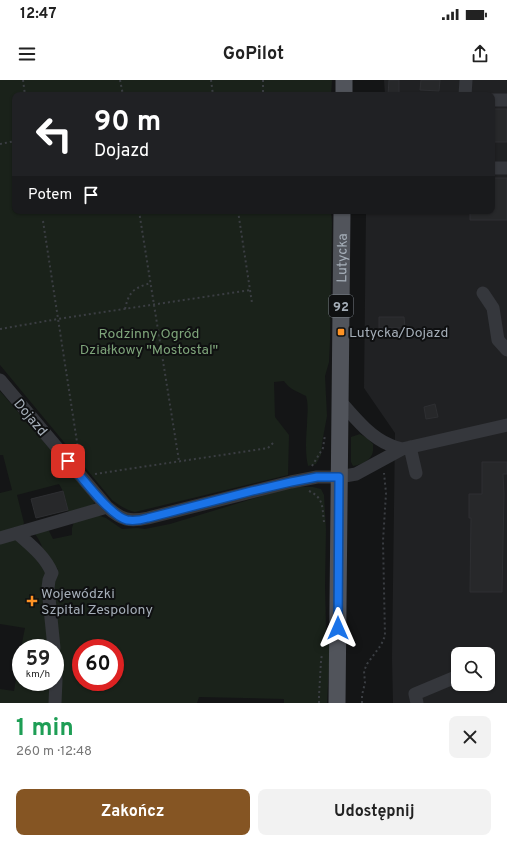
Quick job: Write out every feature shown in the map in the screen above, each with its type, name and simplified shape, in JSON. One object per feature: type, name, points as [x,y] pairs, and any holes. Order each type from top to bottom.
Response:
[{"type":"main road","points":[[344,80],[344,92]]},
{"type":"main road","name":"Lutycka","points":[[337,703],[342,214]]},
{"type":"street","points":[[466,80],[466,92]]},
{"type":"street","points":[[495,100],[507,100]]},
{"type":"street","points":[[495,168],[507,168]]},
{"type":"street","points":[[483,293],[493,308],[498,340],[507,350]]},
{"type":"street","name":"Dojazd","points":[[0,380],[107,507],[116,515],[126,520],[148,518],[291,482],[317,477],[339,477]]},
{"type":"street","points":[[340,401],[360,423],[377,438],[390,445],[406,448]]},
{"type":"street","points":[[339,477],[356,474],[406,448],[507,425]]},
{"type":"street","points":[[406,448],[416,473]]},
{"type":"street","points":[[0,538],[107,507]]},
{"type":"street","points":[[17,533],[45,560],[52,573],[48,588],[53,639]]},
{"type":"street","points":[[417,703],[415,694],[451,679]]},
{"type":"street","points":[[55,703],[56,691]]},
{"type":"path","points":[[23,80],[25,92]]},
{"type":"path","points":[[120,80],[122,92]]},
{"type":"path","points":[[211,80],[213,92]]},
{"type":"path","points":[[263,80],[263,92]]},
{"type":"path","points":[[0,144],[12,142]]},
{"type":"path","points":[[140,214],[179,461]]},
{"type":"path","points":[[238,214],[252,303]]},
{"type":"path","points":[[43,221],[79,455],[83,460]]},
{"type":"path","points":[[125,309],[128,297],[138,287],[151,283]]},
{"type":"path","points":[[0,329],[250,290]]},
{"type":"path","points":[[324,526],[320,501],[316,494],[307,488],[311,468],[322,448],[325,434]]},
{"type":"path","points":[[95,474],[268,448],[273,443]]},
{"type":"path","points":[[362,703],[365,683],[364,671],[367,664],[381,645],[385,636],[383,541],[386,493],[383,460]]},
{"type":"path","points":[[319,703],[321,661],[323,651]]},
{"type":"shaded area","points":[[384,80],[507,80],[507,703],[393,703],[392,658],[395,433],[364,388],[366,214],[495,214],[495,92],[385,92]]},
{"type":"green space","name":"Rodzinny Ogród Działkowy \"Mostostal\"","points":[[0,80],[332,80],[331,92],[12,92],[12,214],[331,214],[330,340],[329,362],[325,376],[327,416],[321,455],[316,464],[308,466],[307,461],[306,446],[308,407],[306,396],[291,388],[284,381],[274,382],[275,417],[289,435],[288,475],[135,512],[123,508],[112,500],[0,365]]},
{"type":"green space","points":[[0,391],[94,500],[92,507],[69,513],[63,491],[59,484],[17,495],[24,523],[21,528],[0,534],[0,493],[12,490],[3,455],[0,455]]},
{"type":"green space","points":[[360,434],[373,444],[373,451],[371,457],[366,462],[353,466],[351,462],[351,437]]},
{"type":"green space","points":[[313,487],[321,489],[324,495],[326,529],[326,629],[330,647],[327,703],[284,703],[284,699],[199,697],[197,703],[60,703],[60,691],[64,691],[64,639],[56,639],[55,626],[54,577],[58,569],[49,561],[37,536],[33,532],[43,529],[49,531],[53,539],[72,535],[74,522],[95,516],[106,518],[122,529],[145,529],[170,524],[285,489]]},
{"type":"green space","points":[[14,537],[25,544],[47,574],[51,639],[23,639],[25,628],[0,624],[0,541]]},
{"type":"green space","points":[[0,689],[12,691],[52,691],[50,703],[0,703]]},
{"type":"building","points":[[389,80],[399,80],[399,92],[388,92]]},
{"type":"building","points":[[421,80],[440,80],[439,91],[420,90]]},
{"type":"building","points":[[495,109],[507,109],[507,142],[495,142]]},
{"type":"building","points":[[495,178],[507,178],[507,220],[470,220],[470,214],[495,214]]},
{"type":"building","points":[[379,317],[404,317],[405,328],[379,328]]},
{"type":"building","points":[[435,404],[438,417],[426,419],[424,407]]},
{"type":"building","points":[[482,462],[507,462],[507,474],[503,474],[502,592],[470,592],[471,518],[469,518],[469,494],[482,494]]},
{"type":"building","points":[[63,491],[68,510],[36,518],[31,499]]},
{"type":"place","name":"Lutycka/Dojazd","points":[[341,332]]},
{"type":"place","name":"Wojewódzki Szpital Zespolony","points":[[32,601]]},
{"type":"route","points":[[68,461],[107,507],[116,515],[126,520],[148,518],[291,482],[317,477],[339,477],[338,628]]}]
